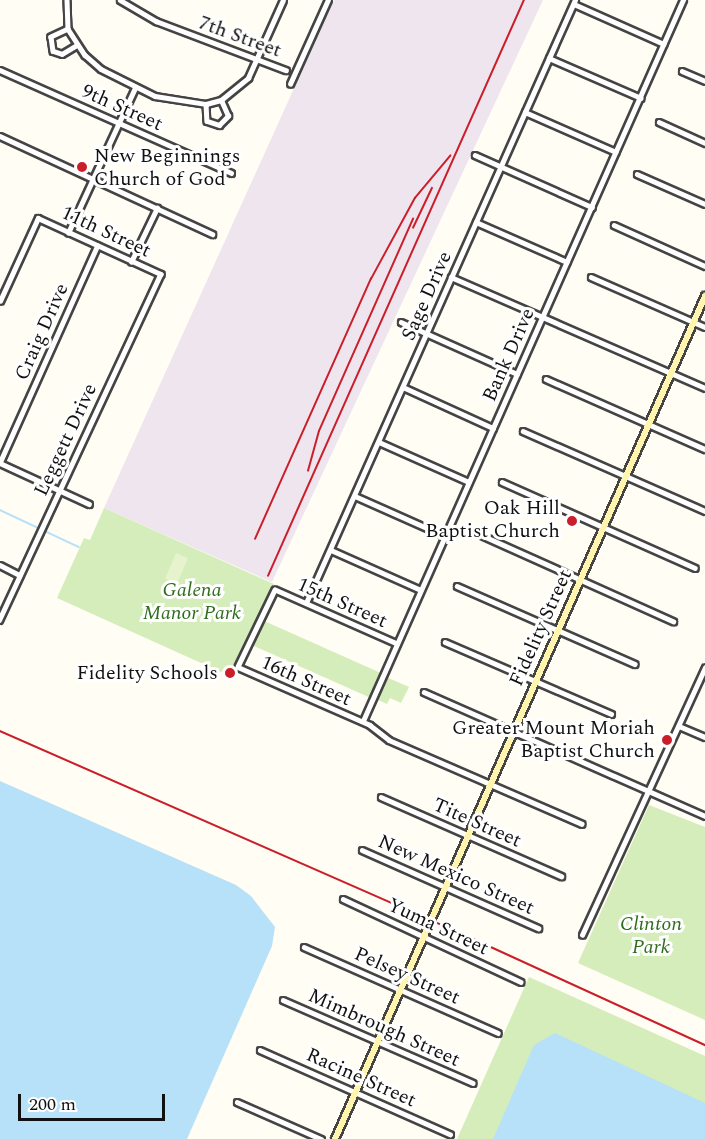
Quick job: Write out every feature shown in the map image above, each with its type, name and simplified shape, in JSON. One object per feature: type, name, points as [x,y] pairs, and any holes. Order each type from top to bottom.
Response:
[{"type":"main road","name":"Fidelity Street","points":[[335,1139],[705,296]]},
{"type":"street","points":[[68,0],[68,29],[77,45],[101,69],[135,88],[171,101],[206,104],[221,100],[248,78],[283,0]]},
{"type":"street","name":"7th Street","points":[[120,0],[186,33],[257,56],[286,70]]},
{"type":"street","points":[[290,84],[328,0]]},
{"type":"street","name":"Bank Drive","points":[[363,722],[683,0]]},
{"type":"street","points":[[574,2],[664,44]]},
{"type":"street","name":"Sage Drive","points":[[306,603],[574,2]]},
{"type":"street","points":[[68,29],[51,37],[52,51],[66,53],[77,45]]},
{"type":"street","points":[[549,58],[641,98]]},
{"type":"street","name":"9th Street","points":[[0,70],[231,173]]},
{"type":"street","points":[[682,71],[705,81]]},
{"type":"street","points":[[68,233],[135,88]]},
{"type":"street","points":[[206,104],[207,121],[219,125],[228,116],[221,100]]},
{"type":"street","points":[[525,112],[616,152]]},
{"type":"street","points":[[659,122],[705,143]]},
{"type":"street","points":[[0,145],[2,137],[212,234]]},
{"type":"street","points":[[475,155],[592,207]]},
{"type":"street","points":[[637,174],[705,204]]},
{"type":"street","points":[[131,262],[157,208]]},
{"type":"street","name":"11th Street","points":[[0,301],[38,218],[160,274]]},
{"type":"street","points":[[476,222],[567,262]]},
{"type":"street","points":[[614,225],[705,266]]},
{"type":"street","name":"Craig Drive","points":[[0,463],[97,246]]},
{"type":"street","name":"Leggett Drive","points":[[0,620],[160,274]]},
{"type":"street","points":[[591,276],[705,327]]},
{"type":"street","points":[[452,278],[705,388]]},
{"type":"street","points":[[401,322],[517,374]]},
{"type":"street","points":[[546,379],[705,449]]},
{"type":"street","points":[[403,387],[493,428]]},
{"type":"street","points":[[523,431],[705,511]]},
{"type":"street","points":[[379,441],[469,482]]},
{"type":"street","points":[[0,463],[89,504]]},
{"type":"street","points":[[502,482],[695,568]]},
{"type":"street","points":[[355,496],[445,536]]},
{"type":"street","points":[[479,534],[673,621]]},
{"type":"street","points":[[330,550],[421,590]]},
{"type":"street","points":[[0,566],[21,575]]},
{"type":"street","points":[[457,586],[635,664]]},
{"type":"street","name":"15th Street","points":[[238,667],[275,590],[397,644]]},
{"type":"street","points":[[445,642],[611,714]]},
{"type":"street","name":"16th Street","points":[[238,667],[363,722],[389,740],[582,824]]},
{"type":"street","points":[[582,935],[650,793],[705,668]]},
{"type":"street","points":[[424,692],[705,816]]},
{"type":"street","points":[[679,726],[705,737]]},
{"type":"street","name":"Tite Street","points":[[381,797],[561,876]]},
{"type":"street","name":"New Mexico Street","points":[[362,850],[538,928]]},
{"type":"street","name":"Yuma Street","points":[[343,899],[521,982]]},
{"type":"street","name":"Pelsey Street","points":[[304,947],[498,1033]]},
{"type":"street","name":"Mimbrough Street","points":[[283,1000],[473,1083]]},
{"type":"street","name":"Racine Street","points":[[260,1050],[450,1134]]},
{"type":"street","points":[[237,1101],[321,1139]]},
{"type":"shaded area","points":[[334,0],[543,0],[272,582],[104,508]]},
{"type":"green space","name":"Galena Manor Park","points":[[104,508],[274,584],[239,662],[221,672],[57,598],[84,538],[90,540]]},
{"type":"green space","points":[[176,553],[188,558],[177,584],[165,579]]},
{"type":"green space","points":[[262,620],[381,673],[370,698],[251,645]]},
{"type":"green space","points":[[386,677],[409,687],[401,703],[390,698],[387,704],[376,699]]},
{"type":"green space","name":"Clinton Park","points":[[649,805],[705,827],[705,1020],[578,963]]},
{"type":"green space","points":[[529,977],[705,1056],[705,1139],[457,1139]]},
{"type":"water","points":[[0,781],[236,885],[251,896],[275,927],[272,946],[187,1139],[0,1139]]},
{"type":"water","points":[[555,1033],[705,1103],[705,1139],[493,1139],[534,1045]]},
{"type":"waterway","points":[[0,510],[79,547]]},
{"type":"railway","points":[[268,576],[524,0]]},
{"type":"railway","points":[[255,539],[371,279],[415,198],[450,156]]},
{"type":"railway","points":[[413,228],[432,188]]},
{"type":"railway","points":[[308,471],[319,431],[413,219]]},
{"type":"railway","points":[[0,731],[467,936],[705,1045]]},
{"type":"place","name":"New Beginnings Church of God","points":[[82,167]]},
{"type":"place","name":"Oak Hill Baptist Church","points":[[572,521]]},
{"type":"place","name":"Fidelity Schools","points":[[230,673]]},
{"type":"place","name":"Greater Mount Moriah Baptist Church","points":[[667,740]]}]
